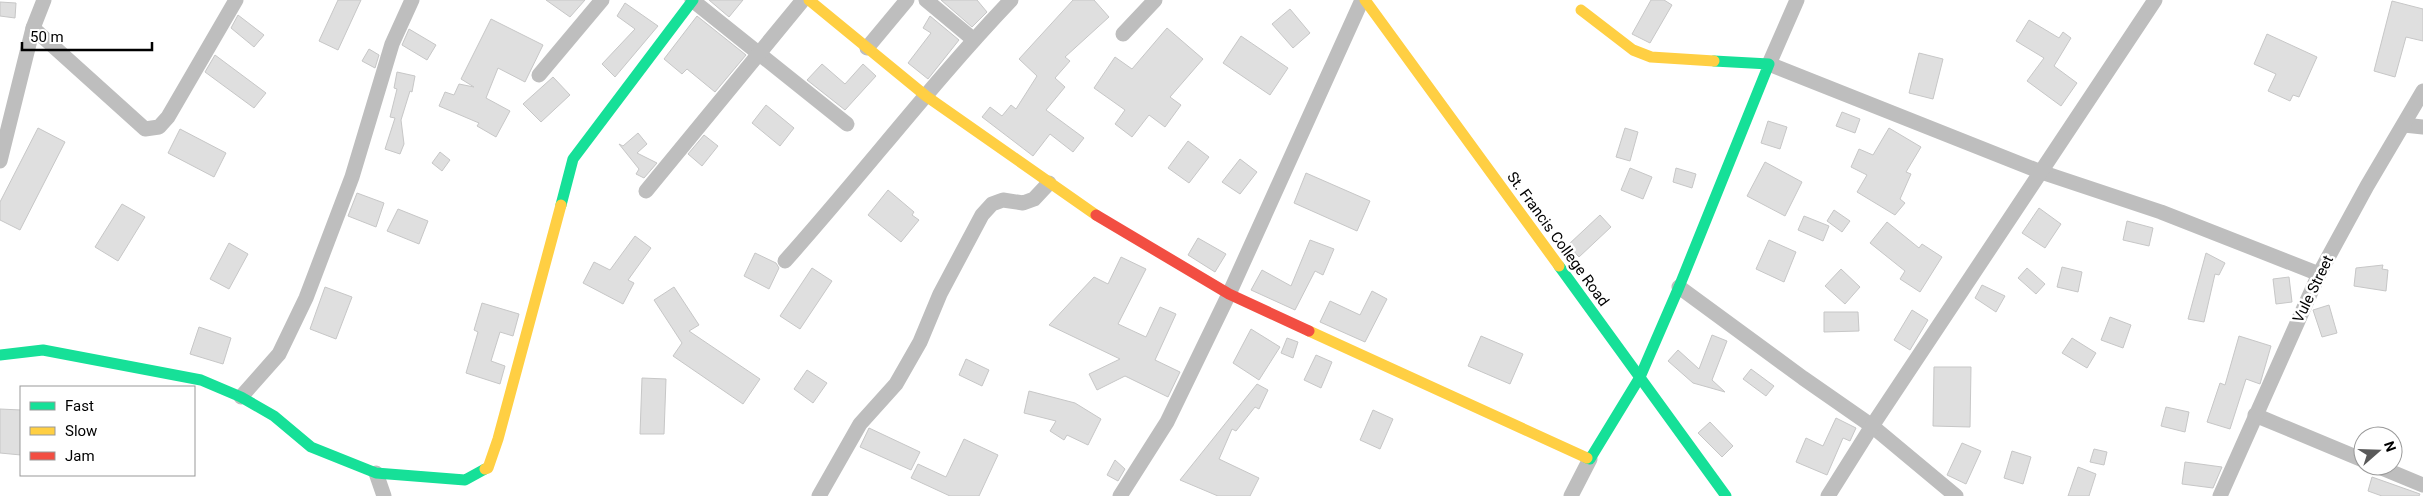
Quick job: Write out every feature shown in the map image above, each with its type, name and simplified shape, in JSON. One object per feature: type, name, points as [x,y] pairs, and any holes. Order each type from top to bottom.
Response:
[{"type":"street","points":[[0,161],[33,28],[44,0]]},
{"type":"street","points":[[33,28],[145,128],[159,127],[168,116],[236,0]]},
{"type":"street","points":[[241,397],[279,354],[306,298],[352,177],[392,44],[412,0]]},
{"type":"street","points":[[539,75],[602,0]]},
{"type":"street","points":[[0,355],[43,350],[201,380],[241,397],[274,416],[311,447],[376,473],[465,480],[488,468],[498,439],[573,159],[627,90],[693,0],[847,124]]},
{"type":"street","points":[[646,191],[803,0]]},
{"type":"street","points":[[809,0],[926,96],[1104,221],[1229,294],[1590,459]]},
{"type":"street","points":[[867,48],[907,0]]},
{"type":"street","points":[[926,0],[974,40]]},
{"type":"street","points":[[785,261],[841,198],[974,40],[1011,0]]},
{"type":"street","points":[[1122,34],[1156,0]]},
{"type":"street","points":[[1120,496],[1167,422],[1229,294],[1363,0]]},
{"type":"street","name":"St. Francis College Road","points":[[1363,0],[1726,496]]},
{"type":"street","points":[[1571,496],[1590,459],[1640,377],[1797,0]]},
{"type":"street","points":[[1828,496],[1872,426],[2155,0]]},
{"type":"street","points":[[1581,10],[1633,50],[1651,57],[1769,64],[2042,172],[2160,212],[2319,274]]},
{"type":"street","name":"Vule Street","points":[[2220,496],[2319,274],[2367,186],[2423,91]]},
{"type":"street","points":[[2404,125],[2423,127]]},
{"type":"street","points":[[819,496],[860,424],[896,384],[920,342],[940,294],[982,215],[992,204],[1003,200],[1023,203],[1034,199],[1049,183]]},
{"type":"street","points":[[1679,287],[1872,426],[1956,496]]},
{"type":"street","points":[[2255,415],[2353,456]]},
{"type":"street","points":[[376,473],[384,496]]},
{"type":"street","points":[[2401,476],[2423,485]]},
{"type":"building","points":[[338,0],[361,0],[338,50],[319,41]]},
{"type":"building","points":[[546,0],[585,0],[570,17]]},
{"type":"building","points":[[709,0],[743,0],[729,17]]},
{"type":"building","points":[[941,0],[977,0],[987,12],[972,27]]},
{"type":"building","points":[[1073,0],[1094,0],[1109,17],[1065,57],[1070,61],[1055,78],[1065,87],[1046,110],[1084,138],[1073,152],[1050,134],[1033,156],[982,117],[990,107],[1002,116],[1011,105],[1016,109],[1037,76],[1019,59]]},
{"type":"building","points":[[1651,0],[1664,0],[1672,5],[1650,43],[1632,34]]},
{"type":"building","points":[[2392,1],[2423,9],[2423,41],[2406,37],[2395,77],[2374,71]]},
{"type":"building","points":[[0,2],[16,3],[15,18],[0,16]]},
{"type":"building","points":[[625,3],[658,26],[615,77],[602,64],[635,29],[617,16]]},
{"type":"building","points":[[1290,9],[1310,33],[1293,48],[1272,24]]},
{"type":"building","points":[[238,15],[264,35],[254,47],[231,28]]},
{"type":"building","points":[[697,16],[746,55],[715,92],[687,69],[682,74],[664,59]]},
{"type":"building","points":[[930,16],[959,40],[928,79],[908,63],[931,33],[923,28]]},
{"type":"building","points":[[491,19],[543,45],[525,82],[498,68],[486,98],[510,111],[496,137],[477,126],[479,123],[439,106],[445,92],[454,95],[459,84],[474,87],[461,79]]},
{"type":"building","points":[[2029,20],[2059,38],[2063,32],[2071,38],[2054,66],[2077,83],[2061,106],[2027,81],[2044,58],[2016,41]]},
{"type":"building","points":[[1167,28],[1203,59],[1170,97],[1181,105],[1165,127],[1149,115],[1132,137],[1115,124],[1125,110],[1094,88],[1115,57],[1132,69]]},
{"type":"building","points":[[409,29],[436,45],[427,60],[402,45]]},
{"type":"building","points":[[2267,34],[2317,57],[2299,97],[2293,95],[2290,101],[2268,91],[2276,74],[2254,64]]},
{"type":"building","points":[[1241,36],[1288,68],[1270,95],[1223,63]]},
{"type":"building","points":[[369,49],[379,55],[375,68],[362,61]]},
{"type":"building","points":[[1919,53],[1943,59],[1933,99],[1909,93]]},
{"type":"building","points":[[215,55],[266,93],[254,108],[205,72]]},
{"type":"building","points":[[822,64],[845,84],[863,64],[876,76],[845,110],[807,80]]},
{"type":"building","points":[[397,72],[415,76],[412,92],[410,91],[401,120],[404,144],[400,154],[385,149],[395,118],[390,117],[397,89],[394,88]]},
{"type":"building","points":[[553,77],[570,95],[541,122],[523,104]]},
{"type":"building","points":[[766,105],[794,128],[780,146],[752,123]]},
{"type":"building","points":[[1842,112],[1860,119],[1855,133],[1836,126]]},
{"type":"building","points":[[1768,121],[1787,127],[1780,149],[1761,143]]},
{"type":"building","points":[[38,128],[65,142],[20,230],[0,220],[0,202]]},
{"type":"building","points":[[1625,128],[1638,132],[1630,161],[1616,157]]},
{"type":"building","points":[[1889,128],[1921,147],[1906,172],[1911,174],[1900,199],[1905,203],[1895,215],[1857,192],[1867,175],[1851,167],[1859,149],[1873,155]]},
{"type":"building","points":[[180,129],[226,153],[214,177],[168,153]]},
{"type":"building","points":[[638,133],[647,144],[637,153],[657,163],[644,178],[636,174],[639,169],[619,144],[623,146]]},
{"type":"building","points":[[704,135],[718,146],[702,166],[688,154]]},
{"type":"building","points":[[1188,141],[1209,157],[1189,183],[1168,168]]},
{"type":"building","points":[[440,152],[450,160],[442,171],[432,163]]},
{"type":"building","points":[[1240,159],[1257,172],[1240,194],[1222,182]]},
{"type":"building","points":[[1765,162],[1802,182],[1785,216],[1747,196]]},
{"type":"building","points":[[1630,168],[1652,177],[1643,199],[1621,190]]},
{"type":"building","points":[[1676,168],[1696,174],[1692,188],[1673,182]]},
{"type":"building","points":[[1306,173],[1370,201],[1357,231],[1294,203]]},
{"type":"building","points":[[888,190],[914,212],[912,215],[919,220],[901,242],[868,215]]},
{"type":"building","points":[[357,193],[384,203],[376,227],[348,216]]},
{"type":"building","points":[[122,204],[145,217],[118,261],[95,247]]},
{"type":"building","points":[[2039,208],[2061,224],[2045,248],[2022,233]]},
{"type":"building","points":[[398,209],[428,221],[419,244],[387,231]]},
{"type":"building","points":[[1834,210],[1850,221],[1842,232],[1827,221]]},
{"type":"building","points":[[1600,215],[1611,227],[1579,257],[1568,245]]},
{"type":"building","points":[[1804,216],[1829,226],[1823,241],[1798,230]]},
{"type":"building","points":[[2127,221],[2153,228],[2149,246],[2123,240]]},
{"type":"building","points":[[1887,222],[1919,248],[1922,244],[1942,257],[1920,292],[1900,279],[1905,271],[1870,243]]},
{"type":"building","points":[[635,236],[651,248],[628,280],[634,283],[623,304],[583,283],[594,262],[610,270]]},
{"type":"building","points":[[1198,238],[1226,254],[1215,272],[1188,255]]},
{"type":"building","points":[[1310,240],[1334,249],[1323,275],[1315,271],[1295,310],[1251,290],[1262,270],[1291,286]]},
{"type":"building","points":[[1769,240],[1796,252],[1784,282],[1756,269]]},
{"type":"building","points":[[229,243],[248,254],[229,289],[210,279]]},
{"type":"building","points":[[755,253],[776,263],[779,268],[769,289],[744,276]]},
{"type":"building","points":[[2206,253],[2225,263],[2219,275],[2215,274],[2204,322],[2188,319]]},
{"type":"building","points":[[1121,257],[1146,269],[1118,324],[1146,337],[1160,307],[1176,314],[1155,360],[1180,372],[1168,397],[1125,376],[1097,390],[1089,374],[1120,359],[1049,325],[1094,277],[1108,284]]},
{"type":"building","points":[[2383,265],[2382,269],[2388,270],[2386,291],[2354,286],[2356,268]]},
{"type":"building","points":[[2062,267],[2082,272],[2078,292],[2057,287]]},
{"type":"building","points":[[812,268],[832,281],[800,329],[780,316]]},
{"type":"building","points":[[2027,268],[2045,284],[2036,294],[2018,278]]},
{"type":"building","points":[[1841,269],[1860,287],[1845,304],[1825,286]]},
{"type":"building","points":[[2289,277],[2292,302],[2276,304],[2273,279]]},
{"type":"building","points":[[1982,285],[2005,296],[1996,312],[1975,298]]},
{"type":"building","points":[[325,287],[352,297],[336,339],[310,329]]},
{"type":"building","points":[[674,287],[699,325],[689,331],[760,379],[743,404],[673,356],[682,343],[654,300]]},
{"type":"building","points":[[1372,291],[1387,299],[1365,342],[1320,322],[1330,301],[1360,315]]},
{"type":"building","points":[[482,303],[519,314],[513,336],[500,332],[491,361],[505,366],[500,384],[466,373],[478,332],[474,330]]},
{"type":"building","points":[[2329,305],[2337,333],[2322,337],[2313,310]]},
{"type":"building","points":[[1912,310],[1928,320],[1910,350],[1894,340]]},
{"type":"building","points":[[1824,312],[1858,312],[1859,331],[1824,332]]},
{"type":"building","points":[[2110,317],[2131,325],[2123,348],[2101,340]]},
{"type":"building","points":[[199,327],[231,338],[223,364],[190,354]]},
{"type":"building","points":[[1251,329],[1280,347],[1259,380],[1233,363]]},
{"type":"building","points":[[1712,335],[1727,341],[1712,380],[1725,392],[1693,383],[1668,361],[1678,350],[1699,369]]},
{"type":"building","points":[[1481,336],[1523,354],[1510,384],[1468,366]]},
{"type":"building","points":[[2239,336],[2271,346],[2260,384],[2246,379],[2230,429],[2207,422],[2220,383],[2225,385]]},
{"type":"building","points":[[1287,338],[1298,342],[1293,358],[1281,353]]},
{"type":"building","points":[[2072,338],[2096,353],[2087,368],[2062,353]]},
{"type":"building","points":[[1316,355],[1332,362],[1321,388],[1304,380]]},
{"type":"building","points":[[966,359],[989,370],[982,386],[959,375]]},
{"type":"building","points":[[1934,367],[1971,367],[1970,427],[1933,426]]},
{"type":"building","points":[[1751,369],[1774,386],[1766,396],[1743,379]]},
{"type":"building","points":[[807,370],[827,383],[813,403],[794,389]]},
{"type":"building","points":[[642,378],[666,379],[664,434],[640,434]]},
{"type":"building","points":[[1257,384],[1268,390],[1259,409],[1255,407],[1236,431],[1232,429],[1219,459],[1259,478],[1250,496],[1218,496],[1180,480]]},
{"type":"building","points":[[1029,391],[1075,403],[1101,419],[1088,445],[1067,435],[1064,440],[1050,431],[1056,421],[1024,413]]},
{"type":"building","points":[[2166,407],[2189,412],[2185,432],[2161,426]]},
{"type":"building","points":[[0,409],[20,410],[20,455],[0,453]]},
{"type":"building","points":[[1373,410],[1393,419],[1380,449],[1360,440]]},
{"type":"building","points":[[1836,418],[1856,428],[1850,441],[1843,438],[1827,475],[1796,462],[1806,438],[1823,446]]},
{"type":"building","points":[[1710,422],[1733,446],[1722,457],[1698,433]]},
{"type":"building","points":[[869,428],[920,452],[911,470],[860,447]]},
{"type":"building","points":[[964,439],[998,455],[979,496],[950,496],[911,478],[918,464],[946,477]]},
{"type":"building","points":[[1962,443],[1981,451],[1966,484],[1947,475]]},
{"type":"building","points":[[2094,449],[2107,452],[2104,465],[2090,462]]},
{"type":"building","points":[[2012,451],[2031,457],[2023,484],[2004,478]]},
{"type":"building","points":[[1115,460],[1125,469],[1118,481],[1107,475]]},
{"type":"building","points":[[2185,462],[2222,467],[2213,488],[2182,484]]},
{"type":"building","points":[[2078,467],[2096,474],[2089,496],[2068,496]]},
{"type":"building","points":[[2372,477],[2420,494],[2419,496],[2382,496],[2368,491]]},
{"type":"traffic: fast","points":[[561,205],[573,159],[693,0]]},
{"type":"traffic: fast","points":[[1587,458],[1590,459],[1640,377],[1679,287],[1769,64],[1714,61]]},
{"type":"traffic: fast","points":[[1559,266],[1726,496]]},
{"type":"traffic: fast","points":[[0,355],[43,350],[201,380],[241,397],[274,416],[311,447],[376,473],[465,480],[485,469]]},
{"type":"traffic: slow","points":[[809,0],[926,96],[1096,215]]},
{"type":"traffic: slow","points":[[1365,0],[1559,266]]},
{"type":"traffic: slow","points":[[1581,10],[1633,50],[1651,57],[1714,61]]},
{"type":"traffic: slow","points":[[485,469],[488,468],[498,439],[561,205]]},
{"type":"traffic: slow","points":[[1309,331],[1587,458]]},
{"type":"traffic: jam","points":[[1096,215],[1229,294],[1309,331]]}]
